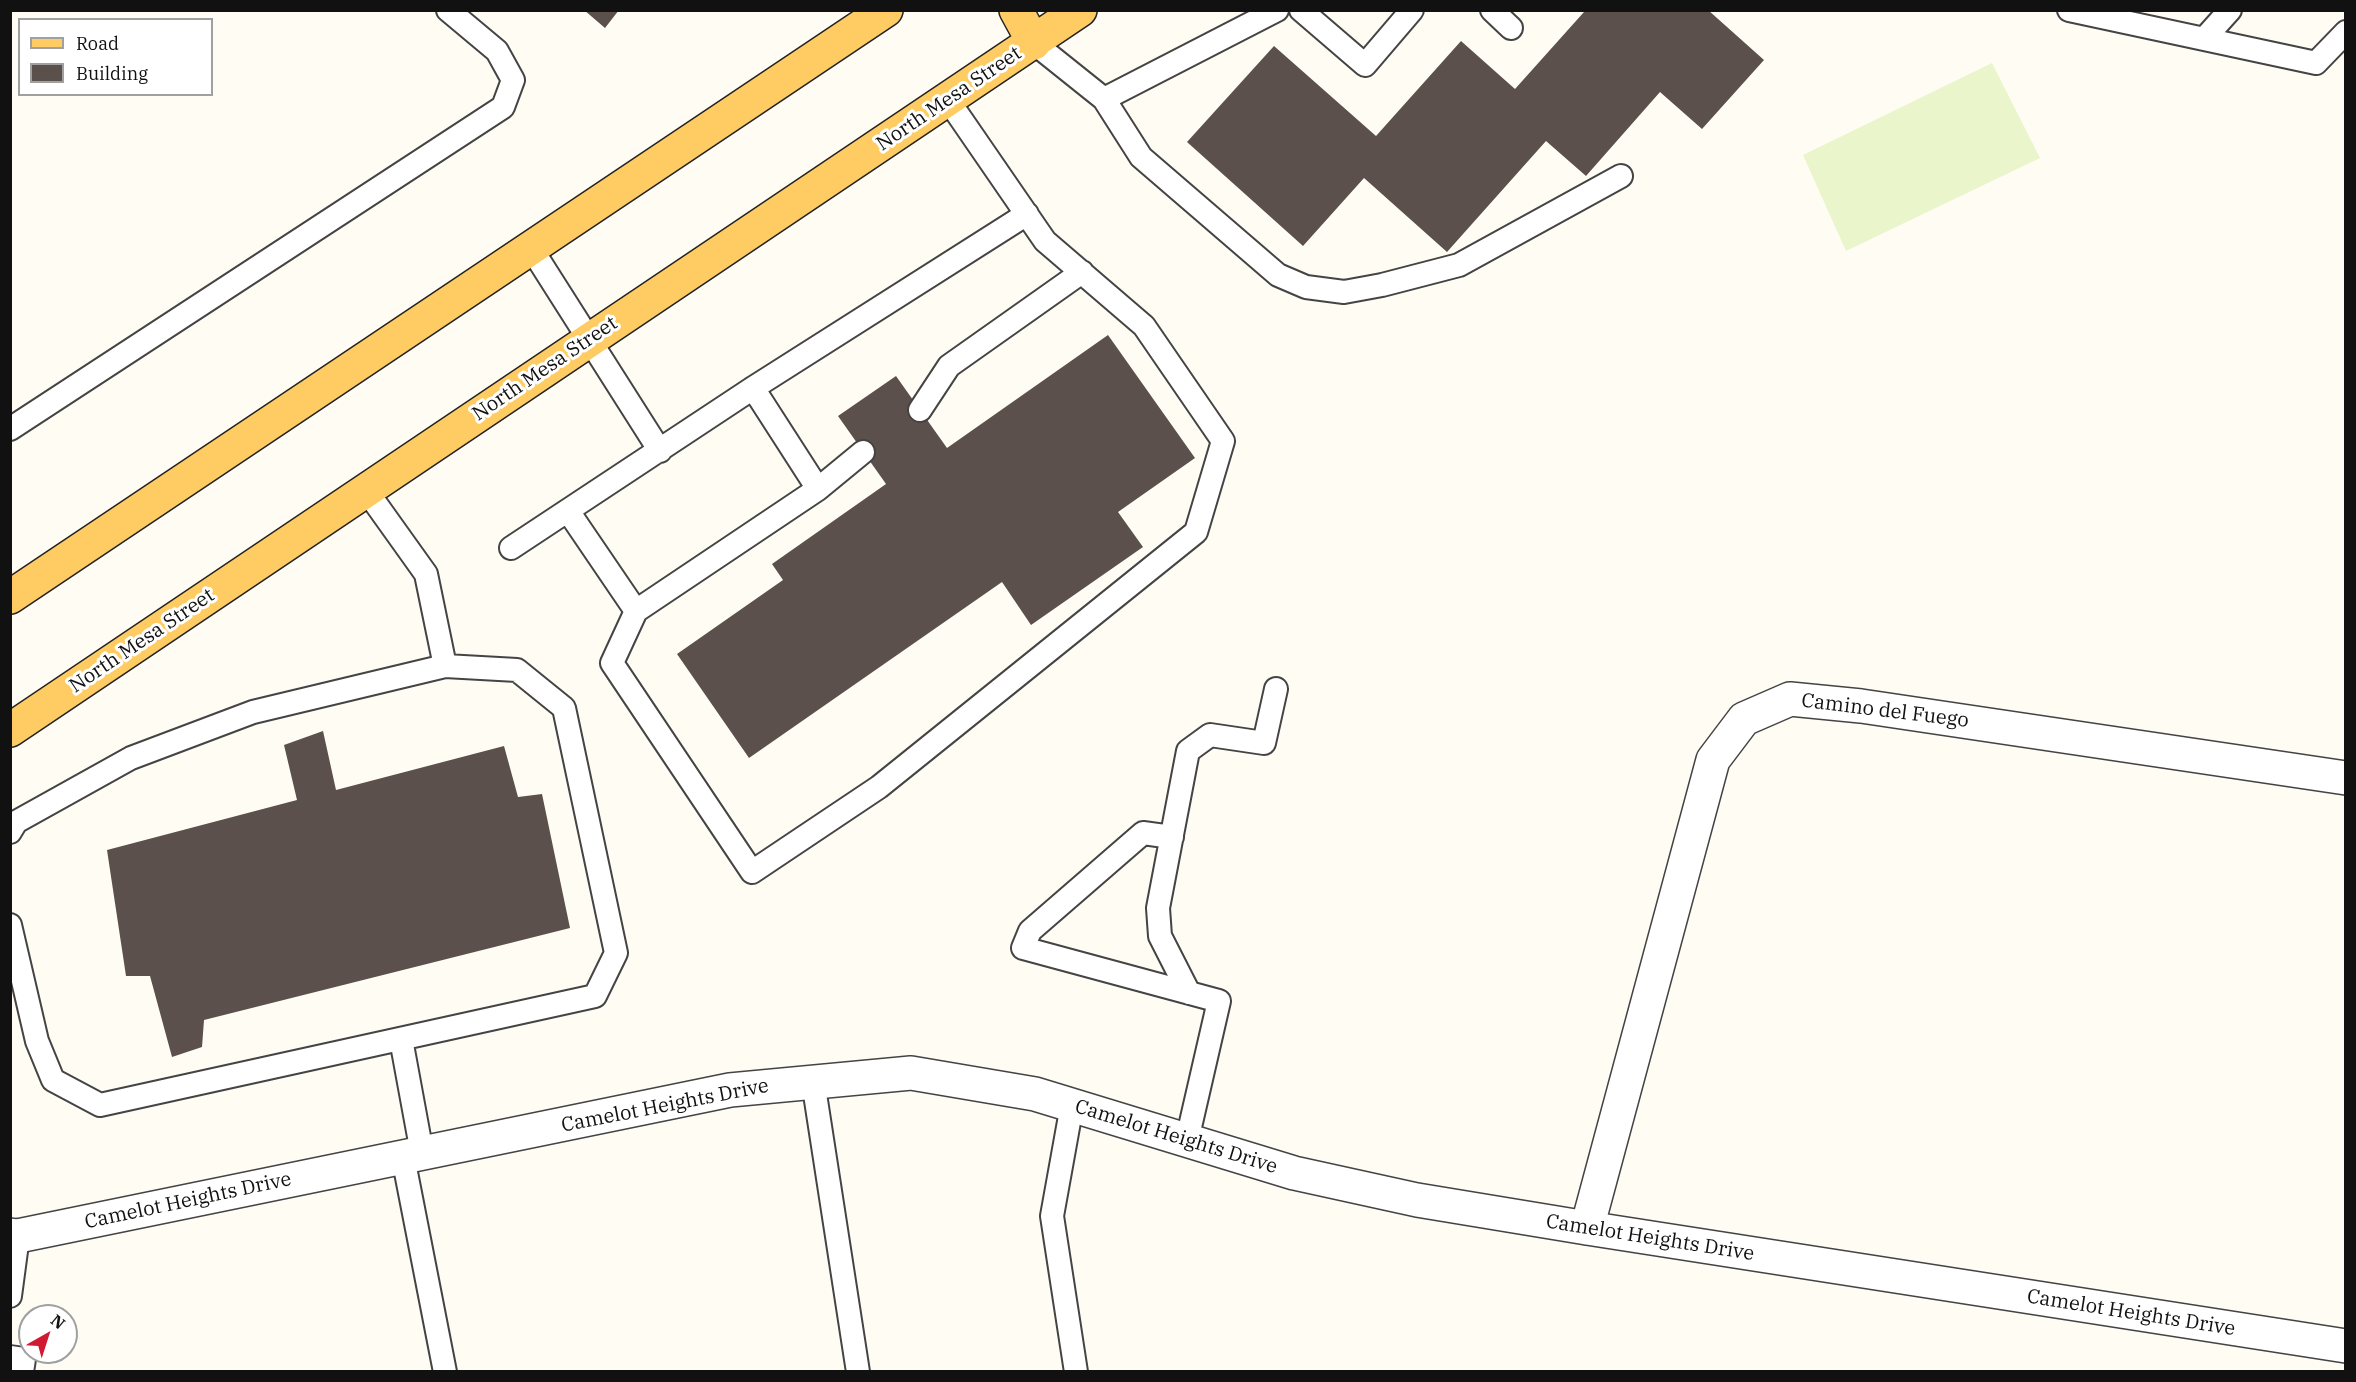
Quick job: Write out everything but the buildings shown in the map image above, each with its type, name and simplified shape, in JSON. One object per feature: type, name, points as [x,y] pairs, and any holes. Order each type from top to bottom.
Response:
[{"type":"main road","points":[[10,597],[886,10]]},
{"type":"main road","points":[[1016,10],[1034,43]]},
{"type":"main road","name":"North Mesa Street","points":[[10,730],[1080,10]]},
{"type":"street","name":"Camino del Fuego","points":[[1587,1228],[1713,760],[1744,719],[1790,699],[2346,778]]},
{"type":"street","name":"Camelot Heights Drive","points":[[14,1235],[730,1089],[911,1073],[1035,1094],[1294,1173],[1417,1200],[2346,1346]]},
{"type":"lane","points":[[10,429],[503,107],[513,80],[497,51],[448,10]]},
{"type":"lane","points":[[1104,99],[1277,10]]},
{"type":"lane","points":[[1301,10],[1365,65],[1412,10]]},
{"type":"lane","points":[[1492,10],[1511,28]]},
{"type":"lane","points":[[2070,10],[2316,63],[2346,32]]},
{"type":"lane","points":[[2204,39],[2230,10]]},
{"type":"lane","points":[[1034,43],[1104,99],[1141,157],[1278,275],[1306,287],[1344,292],[1382,285],[1459,265],[1621,176]]},
{"type":"lane","points":[[863,452],[818,489],[636,611],[612,663],[752,872],[879,787],[1196,532],[1223,441],[1144,326],[1045,241],[948,100]]},
{"type":"lane","points":[[511,548],[660,452],[753,388],[1027,214]]},
{"type":"lane","points":[[531,248],[660,452]]},
{"type":"lane","points":[[920,410],[949,366],[1082,273]]},
{"type":"lane","points":[[753,388],[818,489]]},
{"type":"lane","points":[[366,490],[426,574],[445,666]]},
{"type":"lane","points":[[568,511],[636,611]]},
{"type":"lane","points":[[10,832],[16,822],[131,758],[253,712],[445,666],[517,670],[564,708],[616,954],[595,996],[100,1105],[53,1080],[37,1041],[10,925]]},
{"type":"lane","points":[[1189,993],[1160,936],[1158,908],[1188,751],[1210,735],[1264,743],[1276,689]]},
{"type":"lane","points":[[1172,837],[1143,833],[1030,931],[1023,948],[1219,1001],[1187,1140]]},
{"type":"lane","points":[[401,1039],[413,1155],[445,1371]]},
{"type":"lane","points":[[813,1081],[858,1371]]},
{"type":"lane","points":[[1072,1104],[1052,1216],[1076,1371]]},
{"type":"lane","points":[[10,1296],[14,1235]]},
{"type":"lane","points":[[10,1357],[24,1359],[22,1371]]},
{"type":"green space","points":[[1992,63],[2040,158],[1846,251],[1803,155]]}]
